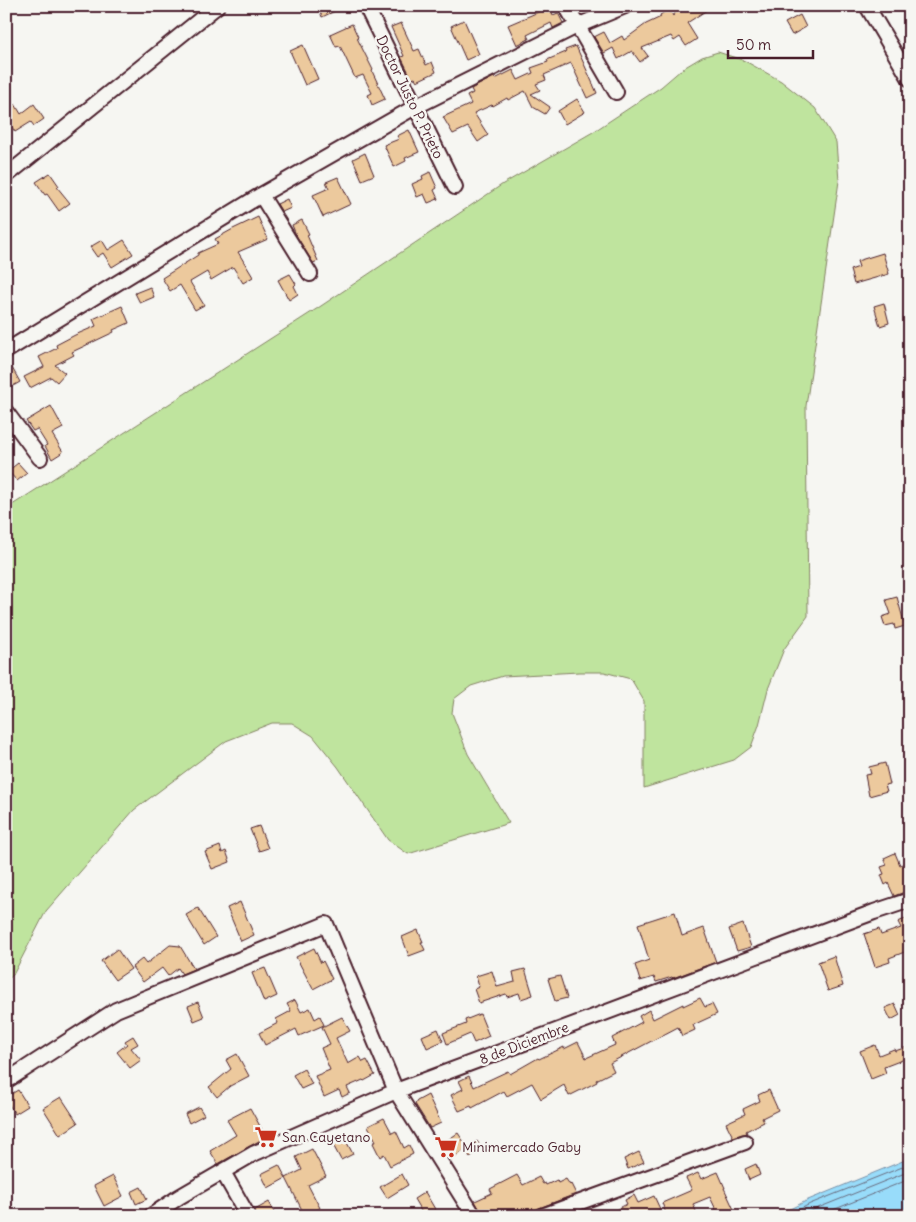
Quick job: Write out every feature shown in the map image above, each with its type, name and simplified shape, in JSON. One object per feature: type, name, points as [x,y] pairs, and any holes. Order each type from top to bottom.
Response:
[{"type":"street","points":[[6,176],[217,6]]},
{"type":"street","name":"Doctor Justo P. Prieto","points":[[366,6],[455,187]]},
{"type":"street","points":[[566,6],[616,92]]},
{"type":"street","points":[[6,351],[261,195],[415,107],[577,26],[625,6]]},
{"type":"street","points":[[867,6],[910,79]]},
{"type":"street","points":[[261,195],[310,274]]},
{"type":"street","points":[[6,412],[40,458]]},
{"type":"street","name":"8 de Diciembre","points":[[151,1216],[179,1197],[253,1154],[396,1091],[910,900]]},
{"type":"street","points":[[6,1081],[116,1010],[326,924],[396,1091],[474,1216]]},
{"type":"street","points":[[542,1216],[745,1142]]},
{"type":"street","points":[[223,1172],[248,1216]]},
{"type":"green space","points":[[718,52],[745,61],[781,81],[815,108],[836,142],[839,181],[806,406],[808,616],[784,649],[768,689],[751,747],[734,760],[644,788],[644,701],[631,679],[604,672],[503,676],[471,686],[454,699],[452,713],[468,754],[509,823],[408,854],[388,840],[338,767],[313,736],[292,723],[272,723],[226,741],[134,810],[46,911],[13,975],[6,981],[6,509],[318,308],[503,184],[593,132],[661,87],[682,69],[702,57]]},
{"type":"water","points":[[910,1158],[910,1216],[776,1216],[808,1200]]},
{"type":"building","points":[[318,6],[346,6],[322,17]]},
{"type":"building","points":[[680,6],[713,6],[687,23],[697,39],[686,46],[680,37],[674,41],[671,36],[642,48],[648,56],[640,62],[632,51],[618,59],[613,48],[604,53],[594,37],[604,32],[610,43],[622,36],[624,40],[646,24],[661,17],[660,15],[669,9],[673,16]]},
{"type":"building","points":[[550,7],[553,15],[558,13],[563,23],[553,28],[551,23],[527,35],[529,39],[517,45],[508,25]]},
{"type":"building","points":[[800,15],[806,27],[792,35],[785,23]]},
{"type":"building","points":[[464,20],[479,54],[466,60],[451,26]]},
{"type":"building","points":[[401,23],[414,51],[419,49],[426,65],[432,62],[436,72],[417,81],[415,78],[412,79],[401,57],[404,56],[391,27]]},
{"type":"building","points":[[352,24],[385,99],[372,105],[368,95],[372,93],[363,75],[355,78],[340,46],[336,47],[330,34]]},
{"type":"building","points":[[303,45],[318,79],[305,85],[290,51]]},
{"type":"building","points":[[576,46],[597,93],[587,98],[571,63],[544,75],[546,80],[536,84],[540,90],[531,94],[550,107],[545,114],[533,107],[525,91],[508,100],[507,98],[474,113],[488,135],[478,142],[468,127],[453,134],[443,117],[471,104],[467,96],[473,93],[471,89],[513,70],[518,80],[533,73],[531,68],[548,62],[547,60]]},
{"type":"building","points":[[577,99],[585,112],[565,124],[558,111]]},
{"type":"building","points":[[15,104],[21,114],[34,104],[44,119],[34,126],[31,122],[15,132],[6,118],[6,109]]},
{"type":"building","points":[[409,130],[419,152],[405,158],[406,161],[394,167],[384,145],[399,139],[397,136]]},
{"type":"building","points":[[365,153],[374,175],[362,180],[353,159]]},
{"type":"building","points":[[430,172],[437,188],[434,190],[438,199],[428,203],[424,194],[417,197],[412,184],[423,179],[422,176]]},
{"type":"building","points":[[50,173],[59,186],[57,187],[70,203],[59,211],[36,182]]},
{"type":"building","points":[[338,177],[351,204],[323,217],[313,195],[329,188],[326,182]]},
{"type":"building","points":[[287,199],[291,208],[282,212],[277,204]]},
{"type":"building","points":[[258,217],[268,239],[238,252],[253,277],[243,283],[233,267],[211,280],[207,272],[190,282],[204,305],[195,310],[180,285],[170,291],[162,278],[198,255],[198,253],[218,244],[215,239]]},
{"type":"building","points":[[302,220],[318,261],[313,263],[292,225]]},
{"type":"building","points":[[102,240],[108,250],[124,240],[133,254],[112,267],[103,253],[97,257],[90,247]]},
{"type":"building","points":[[883,253],[889,274],[854,284],[850,270],[859,267],[857,261]]},
{"type":"building","points":[[290,274],[296,284],[294,286],[298,294],[289,300],[278,280]]},
{"type":"building","points":[[150,287],[154,297],[140,303],[135,293]]},
{"type":"building","points":[[884,303],[889,323],[880,326],[874,306]]},
{"type":"building","points":[[122,306],[129,323],[72,352],[74,355],[55,365],[65,373],[57,382],[51,377],[30,388],[24,377],[44,367],[39,357],[57,348],[56,345],[96,326],[93,319]]},
{"type":"building","points":[[6,360],[20,382],[6,390]]},
{"type":"building","points":[[51,406],[63,428],[52,434],[63,452],[52,459],[45,446],[47,445],[37,429],[33,431],[26,421]]},
{"type":"building","points":[[18,463],[27,473],[17,481],[8,471]]},
{"type":"building","points":[[897,597],[905,626],[895,629],[894,624],[885,626],[882,617],[891,614],[886,600]]},
{"type":"building","points":[[885,763],[890,784],[885,785],[887,791],[869,796],[865,775],[871,774],[869,767]]},
{"type":"building","points":[[259,826],[268,848],[259,851],[250,829]]},
{"type":"building","points":[[220,846],[222,853],[226,851],[230,862],[212,869],[205,852]]},
{"type":"building","points":[[895,853],[900,865],[910,861],[910,890],[894,896],[888,883],[885,885],[881,875],[884,874],[881,867],[887,865],[884,858]]},
{"type":"building","points":[[240,902],[254,935],[241,941],[227,908]]},
{"type":"building","points":[[198,908],[216,937],[204,945],[186,915]]},
{"type":"building","points":[[675,912],[682,936],[704,928],[716,962],[673,978],[656,982],[654,977],[640,981],[635,965],[649,960],[638,924]]},
{"type":"building","points":[[910,917],[910,950],[889,958],[890,962],[875,967],[864,934],[879,929],[881,935],[901,928],[898,922]]},
{"type":"building","points":[[743,924],[751,947],[737,951],[729,929]]},
{"type":"building","points":[[418,930],[425,950],[409,956],[402,937]]},
{"type":"building","points":[[170,945],[180,946],[194,969],[182,974],[178,968],[168,976],[162,968],[143,982],[132,967],[142,959],[146,964]]},
{"type":"building","points":[[314,948],[332,979],[313,989],[296,957]]},
{"type":"building","points":[[117,949],[131,969],[115,980],[101,961]]},
{"type":"building","points":[[834,956],[843,986],[828,991],[818,962]]},
{"type":"building","points":[[265,968],[277,996],[264,1002],[252,973]]},
{"type":"building","points":[[525,969],[533,995],[521,999],[519,993],[507,997],[506,994],[479,1003],[474,989],[479,987],[476,976],[492,971],[497,987],[515,982],[513,972]]},
{"type":"building","points":[[560,976],[567,998],[555,1001],[548,979]]},
{"type":"building","points":[[700,998],[705,1007],[712,1004],[717,1014],[693,1025],[695,1030],[682,1036],[678,1027],[610,1063],[614,1071],[569,1096],[564,1085],[541,1099],[532,1083],[507,1096],[504,1091],[472,1108],[471,1106],[459,1111],[451,1095],[463,1089],[459,1081],[469,1076],[474,1087],[508,1071],[510,1074],[538,1058],[578,1042],[586,1058],[615,1045],[612,1038],[642,1022],[639,1016],[649,1010],[653,1019]]},
{"type":"building","points":[[295,1000],[301,1012],[310,1008],[315,1019],[320,1016],[324,1025],[299,1036],[296,1029],[265,1045],[259,1033],[278,1023],[276,1019],[291,1011],[287,1004]]},
{"type":"building","points":[[198,1002],[204,1017],[194,1021],[188,1006]]},
{"type":"building","points":[[895,1004],[900,1015],[891,1020],[885,1008]]},
{"type":"building","points":[[480,1014],[489,1036],[474,1043],[470,1034],[447,1044],[443,1033],[466,1024],[465,1020]]},
{"type":"building","points":[[342,1017],[350,1031],[336,1038],[348,1064],[360,1057],[363,1062],[367,1060],[375,1075],[347,1087],[350,1093],[342,1097],[339,1090],[324,1097],[315,1076],[330,1070],[321,1048],[330,1044],[322,1027]]},
{"type":"building","points":[[438,1029],[443,1041],[427,1048],[422,1036]]},
{"type":"building","points":[[133,1036],[138,1044],[131,1048],[141,1060],[130,1068],[117,1052],[127,1044],[125,1041]]},
{"type":"building","points":[[875,1045],[879,1055],[894,1049],[895,1051],[910,1046],[910,1057],[884,1067],[886,1073],[871,1079],[860,1051]]},
{"type":"building","points":[[237,1054],[249,1076],[230,1086],[217,1097],[209,1087],[231,1069],[226,1060]]},
{"type":"building","points":[[304,1069],[312,1084],[301,1089],[293,1075]]},
{"type":"building","points":[[18,1090],[28,1106],[15,1114],[6,1097]]},
{"type":"building","points":[[769,1090],[778,1110],[762,1118],[764,1122],[746,1131],[747,1133],[733,1137],[726,1123],[745,1114],[743,1109],[760,1101],[758,1095]]},
{"type":"building","points":[[428,1095],[441,1123],[430,1128],[415,1104]]},
{"type":"building","points":[[61,1097],[78,1123],[60,1135],[43,1108]]},
{"type":"building","points":[[199,1107],[204,1115],[189,1123],[185,1114]]},
{"type":"building","points":[[250,1108],[266,1137],[218,1164],[210,1151],[236,1135],[227,1120]]},
{"type":"building","points":[[384,1118],[392,1133],[396,1131],[404,1148],[409,1145],[413,1154],[390,1166],[384,1154],[380,1157],[373,1143],[376,1141],[368,1126]]},
{"type":"building","points":[[458,1133],[468,1148],[477,1141],[482,1149],[470,1157],[465,1150],[450,1160],[440,1145]]},
{"type":"building","points":[[345,1139],[353,1154],[341,1160],[333,1145]]},
{"type":"building","points":[[312,1149],[326,1176],[308,1185],[320,1208],[305,1216],[286,1178],[302,1170],[296,1157]]},
{"type":"building","points":[[639,1152],[644,1162],[628,1169],[624,1159]]},
{"type":"building","points":[[756,1164],[760,1175],[749,1180],[745,1169]]},
{"type":"building","points":[[279,1165],[286,1178],[268,1188],[261,1174]]},
{"type":"building","points":[[718,1172],[737,1216],[719,1216],[710,1197],[693,1204],[698,1216],[667,1216],[662,1203],[692,1190],[686,1178],[698,1173],[701,1179]]},
{"type":"building","points":[[402,1174],[408,1185],[387,1198],[380,1187]]},
{"type":"building","points":[[517,1175],[523,1185],[539,1177],[543,1184],[545,1183],[546,1185],[557,1180],[558,1183],[566,1179],[576,1194],[539,1208],[526,1216],[501,1216],[499,1211],[489,1216],[483,1216],[475,1201],[492,1193],[490,1189]]},
{"type":"building","points":[[113,1176],[123,1196],[104,1206],[94,1186]]},
{"type":"building","points":[[141,1187],[147,1199],[136,1204],[131,1192]]},
{"type":"building","points":[[425,1192],[439,1216],[424,1216],[414,1199]]},
{"type":"building","points":[[634,1195],[638,1203],[654,1196],[660,1209],[647,1216],[604,1216],[627,1204],[625,1200]]},
{"type":"building","points":[[269,1202],[277,1216],[257,1216],[255,1210]]},
{"type":"place","name":"San Cayetano","points":[[266,1137]]},
{"type":"place","name":"Minimercado Gaby","points":[[446,1147]]}]
